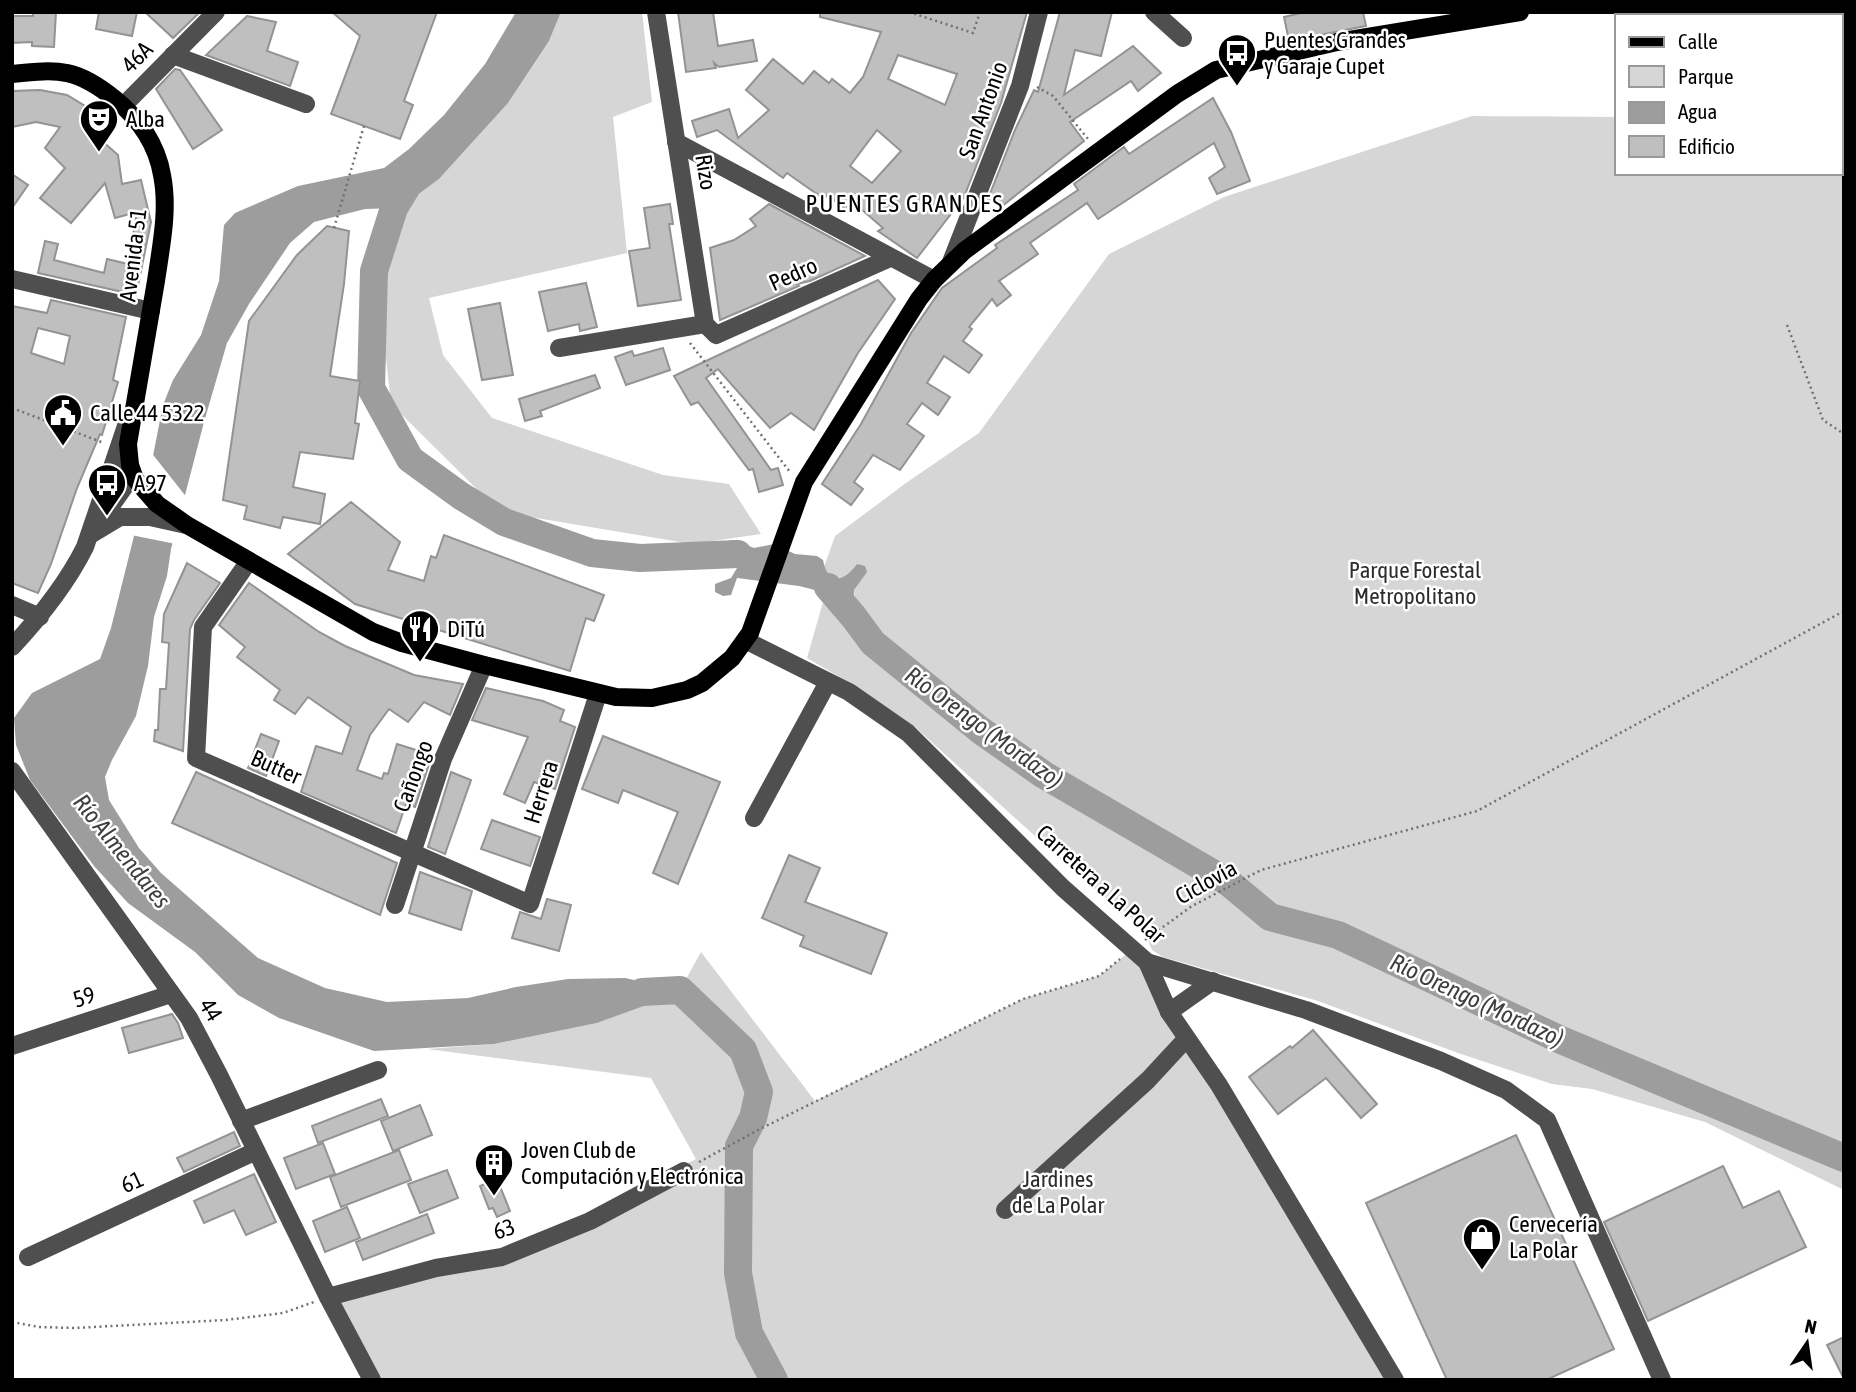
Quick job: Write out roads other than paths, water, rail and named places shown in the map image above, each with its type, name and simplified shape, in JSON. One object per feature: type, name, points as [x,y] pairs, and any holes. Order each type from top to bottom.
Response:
[{"type":"main road","points":[[133,484],[187,525],[373,632],[402,643],[598,694],[632,699],[687,690],[717,673],[732,659],[749,632],[804,482],[933,280],[951,262],[1098,151],[1177,94],[1216,70],[1337,42],[1520,12]]},
{"type":"main road","points":[[1760,12],[1782,14]]},
{"type":"main road","name":"Avenida 51","points":[[12,75],[62,71],[83,76],[123,106],[146,134],[156,152],[162,175],[164,226],[128,444],[133,484]]},
{"type":"street","name":"46A","points":[[123,106],[216,12]]},
{"type":"street","name":"Rizo","points":[[656,12],[676,142],[711,330]]},
{"type":"street","name":"San Antonio","points":[[951,262],[1022,79],[1039,12]]},
{"type":"street","points":[[1154,12],[1183,38]]},
{"type":"street","points":[[173,55],[306,104]]},
{"type":"street","points":[[676,142],[933,280]]},
{"type":"street","name":"Pedro","points":[[559,348],[711,330],[890,258]]},
{"type":"street","points":[[12,279],[151,311]]},
{"type":"street","points":[[88,541],[135,397]]},
{"type":"street","points":[[101,501],[133,484]]},
{"type":"street","points":[[12,647],[40,617],[66,581],[88,541],[133,484]]},
{"type":"street","points":[[88,541],[120,517],[150,517],[187,525]]},
{"type":"street","name":"Butter","points":[[249,561],[203,627],[196,758],[530,904]]},
{"type":"street","points":[[12,605],[40,617]]},
{"type":"street","name":"Carretera a La Polar","points":[[749,632],[828,682],[849,692],[908,733],[1063,888],[1147,962],[1306,1010],[1441,1061],[1506,1090],[1548,1120],[1662,1380]]},
{"type":"street","name":"Cañongo","points":[[395,905],[443,759],[484,665]]},
{"type":"street","points":[[754,818],[828,682]]},
{"type":"street","name":"Herrera","points":[[530,904],[598,694]]},
{"type":"street","name":"44","points":[[12,771],[189,1018],[372,1380]]},
{"type":"street","points":[[1147,962],[1169,1012],[1219,1086],[1395,1380]]},
{"type":"street","points":[[1169,1012],[1213,981]]},
{"type":"street","name":"59","points":[[12,1046],[171,993]]},
{"type":"street","points":[[1005,1210],[1148,1080],[1186,1039]]},
{"type":"street","points":[[241,1121],[378,1070]]},
{"type":"street","name":"61","points":[[28,1257],[256,1151]]},
{"type":"street","name":"63","points":[[328,1297],[436,1268],[502,1257],[590,1221],[684,1171]]},
{"type":"water","points":[[516,12],[561,12],[549,41],[508,103],[439,179],[408,202],[394,208],[365,209],[314,222],[290,243],[249,304],[227,343],[154,617],[148,666],[136,716],[105,777],[109,800],[139,848],[161,873],[258,958],[325,988],[387,1002],[468,998],[568,979],[625,978],[680,990],[597,1023],[494,1044],[374,1051],[279,1018],[238,995],[195,952],[128,903],[94,866],[30,780],[16,745],[14,718],[32,693],[100,659],[111,628],[149,476],[163,405],[173,380],[201,335],[219,281],[224,225],[235,213],[298,186],[384,168],[409,149],[444,115],[485,64]]},
{"type":"water","points":[[734,540],[754,548],[774,544],[795,554],[817,556],[823,560],[829,574],[837,578],[847,575],[857,564],[865,566],[867,572],[854,590],[853,616],[815,590],[799,586],[737,578],[731,595],[723,596],[715,592],[715,584],[731,578],[737,568],[735,565],[728,566],[718,562],[703,565],[700,545]]},
{"type":"waterway","name":"Río Orengo (Mordazo)","points":[[414,175],[394,208],[374,271],[371,388],[410,459],[461,496],[504,522],[592,553],[640,558],[738,554]]},
{"type":"waterway","name":"Río Orengo (Mordazo)","points":[[828,587],[873,643],[980,730],[1044,775],[1228,882],[1270,917],[1338,935],[1561,1040],[1844,1158]]},
{"type":"waterway","name":"Río Almendares","points":[[642,992],[680,990],[743,1050],[759,1092],[753,1118],[739,1146],[738,1273],[749,1333],[774,1380]]},
{"type":"place","name":"Puentes Grandes y Garaje Cupet","points":[[1237,87]]},
{"type":"place","name":"Alba","points":[[99,153]]},
{"type":"place","name":"Calle 44 5322","points":[[63,447]]},
{"type":"place","name":"A97","points":[[107,517]]},
{"type":"place","name":"DiTú","points":[[420,663]]},
{"type":"place","name":"Joven Club de Computación y Electrónica","points":[[494,1197]]},
{"type":"place","name":"Cervecería La Polar","points":[[1482,1271]]},
{"type":"district","name":"PUENTES GRANDES","points":[[905,203]]},
{"type":"park label","name":"Parque Forestal Metropolitano","points":[[1415,583]]},
{"type":"park label","name":"Jardines de La Polar","points":[[1058,1192]]}]
